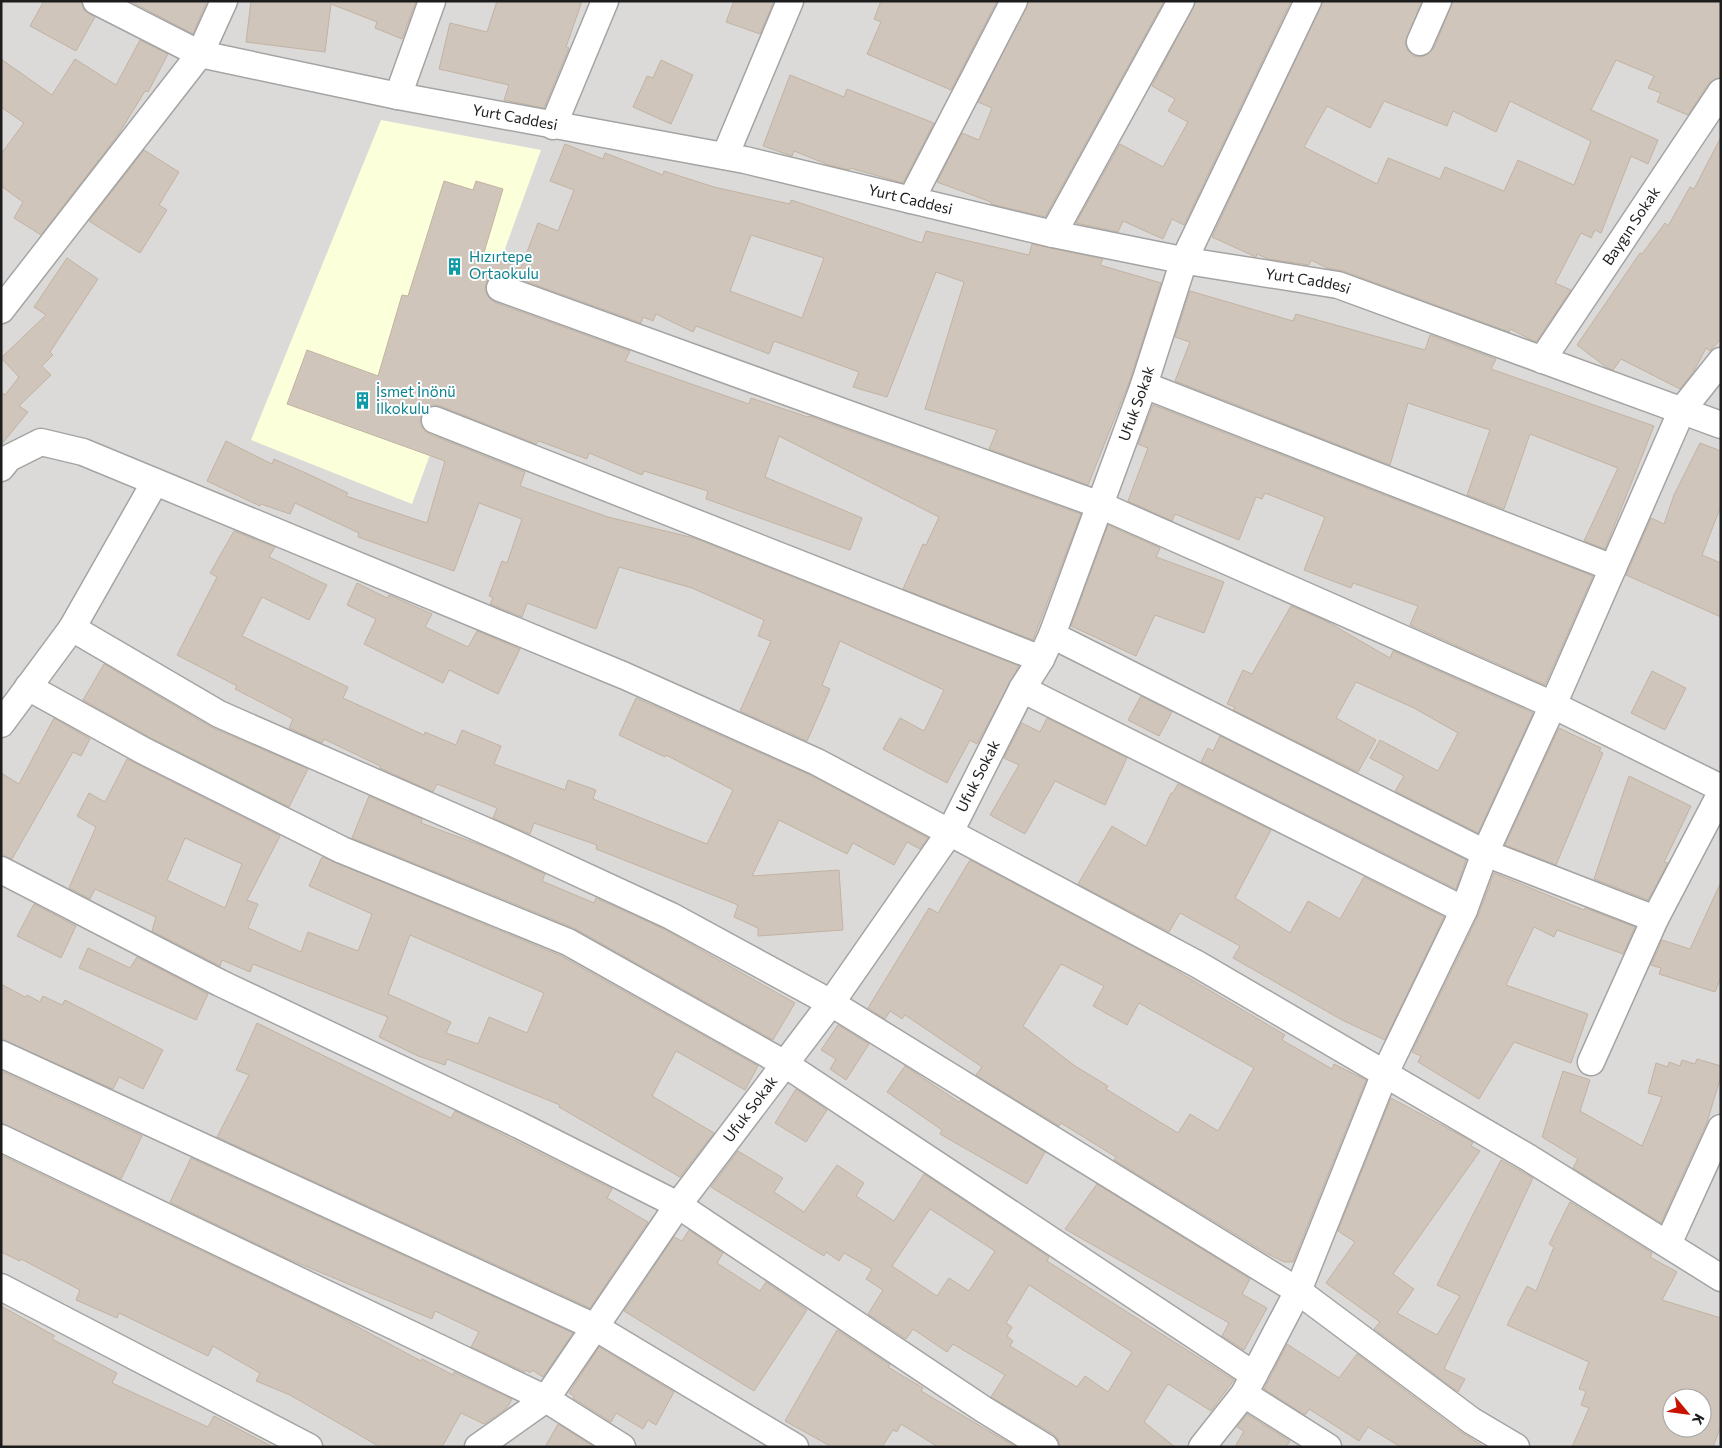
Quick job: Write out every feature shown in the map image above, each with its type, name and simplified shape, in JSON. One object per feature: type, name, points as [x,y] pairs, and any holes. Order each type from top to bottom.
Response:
[{"type":"street","name":"Yurt Caddesi","points":[[96,1],[200,54],[398,96],[725,156],[1053,234],[1184,260],[1338,285],[1721,425]]},
{"type":"street","points":[[1,310],[200,54],[224,1]]},
{"type":"street","points":[[398,96],[432,1]]},
{"type":"street","points":[[554,126],[605,1]]},
{"type":"street","points":[[725,156],[790,1]]},
{"type":"street","points":[[911,200],[1014,1]]},
{"type":"street","points":[[1053,234],[1181,1]]},
{"type":"street","name":"Ufuk Sokak","points":[[478,1447],[546,1399],[678,1205],[831,1003],[950,832],[1022,689],[1041,659],[1052,635],[1144,385],[1184,260],[1308,1]]},
{"type":"street","points":[[1420,42],[1438,1]]},
{"type":"street","name":"Baygın Sokak","points":[[1542,360],[1721,92]]},
{"type":"street","points":[[500,288],[1100,505],[1553,704],[1721,788]]},
{"type":"street","points":[[1202,1447],[1249,1384],[1298,1292],[1384,1073],[1464,910],[1485,853],[1553,704],[1682,410],[1721,361]]},
{"type":"street","points":[[1144,385],[1613,568]]},
{"type":"street","points":[[435,420],[1041,659]]},
{"type":"street","points":[[1,468],[9,458],[42,442],[83,452],[625,676],[817,762],[1197,964],[1529,1158],[1721,1278]]},
{"type":"street","points":[[1,724],[72,628],[155,482]]},
{"type":"street","points":[[72,628],[219,714],[511,842],[671,916],[831,1003],[1298,1292],[1472,1421],[1516,1447]]},
{"type":"street","points":[[1052,635],[1485,853],[1654,919]]},
{"type":"street","points":[[28,687],[144,751],[342,850],[568,942],[785,1064],[1249,1384],[1328,1447]]},
{"type":"street","points":[[1022,689],[1464,910]]},
{"type":"street","points":[[1591,1062],[1654,919],[1721,793]]},
{"type":"street","points":[[1,870],[220,982],[520,1125],[678,1205],[983,1409],[1045,1447]]},
{"type":"street","points":[[1,1054],[595,1327],[795,1447]]},
{"type":"street","points":[[1668,1244],[1721,1128]]},
{"type":"street","points":[[1,1138],[546,1399],[622,1447]]},
{"type":"street","points":[[1,1287],[309,1447]]},
{"type":"shaded area","points":[[1,1],[1721,1],[1721,1447],[1,1447]]},
{"type":"shaded area","points":[[381,120],[541,150],[412,504],[251,440]]},
{"type":"building","points":[[44,1],[81,1],[84,10],[95,17],[76,51],[30,26]]},
{"type":"building","points":[[130,1],[207,1],[193,34]]},
{"type":"building","points":[[251,1],[416,1],[402,39],[375,28],[377,22],[331,4],[325,52],[246,42]]},
{"type":"building","points":[[497,1],[582,1],[566,47],[569,48],[544,108],[504,100],[509,85],[439,69],[450,23],[487,32]]},
{"type":"building","points":[[734,1],[774,1],[760,34],[726,22]]},
{"type":"building","points":[[881,1],[997,1],[951,90],[867,54],[881,22],[874,19]]},
{"type":"building","points":[[1029,1],[1164,1],[1045,217],[991,204],[991,202],[937,182],[962,133],[979,140],[992,108],[978,102]]},
{"type":"building","points":[[1196,1],[1291,1],[1184,225],[1172,219],[1163,239],[1123,221],[1118,232],[1076,223],[1120,144],[1163,167],[1188,122],[1168,111],[1175,99],[1152,86]]},
{"type":"building","points":[[1323,1],[1422,1],[1405,43],[1408,51],[1414,56],[1421,57],[1428,54],[1434,48],[1453,1],[1721,1],[1721,77],[1709,83],[1688,115],[1657,102],[1661,93],[1648,88],[1654,76],[1616,60],[1591,110],[1658,140],[1648,164],[1631,156],[1601,233],[1595,230],[1591,238],[1581,233],[1555,283],[1571,290],[1536,342],[1510,329],[1509,332],[1343,271],[1327,268],[1311,260],[1309,265],[1268,259],[1257,254],[1256,257],[1212,237]],"holes":[[[1384,101],[1447,126],[1453,111],[1496,132],[1510,101],[1591,141],[1574,185],[1518,160],[1504,191],[1445,167],[1440,179],[1388,158],[1377,184],[1304,147],[1327,106],[1370,128]]]},
{"type":"building","points":[[140,40],[168,54],[148,92],[145,91],[118,135],[41,235],[14,218],[23,202],[1,186],[1,154],[24,123],[1,107],[1,59],[52,95],[75,59],[116,85]]},
{"type":"building","points":[[661,60],[693,75],[671,124],[633,107],[647,76],[653,78]]},
{"type":"building","points":[[790,75],[844,97],[847,89],[934,123],[903,183],[850,168],[849,170],[829,165],[794,151],[792,156],[763,146]]},
{"type":"building","points":[[1721,137],[1721,339],[1710,351],[1706,348],[1694,371],[1680,389],[1621,359],[1613,370],[1606,367],[1577,345],[1640,253],[1642,254],[1665,223],[1668,226],[1690,187],[1694,189]]},
{"type":"building","points":[[565,144],[603,159],[605,153],[663,175],[664,171],[714,187],[790,204],[791,200],[922,243],[926,231],[1029,255],[1032,244],[1103,259],[1100,265],[1161,283],[1130,380],[1088,485],[989,449],[997,430],[925,409],[964,282],[936,272],[887,397],[853,387],[859,372],[774,341],[769,354],[696,326],[693,332],[656,314],[653,321],[643,317],[641,323],[505,274],[498,273],[491,276],[486,283],[485,290],[488,297],[494,302],[630,351],[625,361],[749,404],[751,398],[809,416],[1081,514],[1033,640],[903,589],[923,544],[926,545],[939,517],[779,436],[765,477],[862,518],[850,550],[706,499],[708,491],[644,471],[642,475],[589,453],[587,459],[539,441],[536,444],[440,406],[433,405],[426,408],[421,414],[420,423],[429,434],[525,472],[520,486],[608,517],[694,538],[1019,666],[977,744],[970,740],[947,783],[883,749],[900,718],[924,731],[944,690],[840,641],[822,685],[830,689],[807,741],[740,711],[771,641],[758,636],[764,620],[692,588],[619,567],[596,629],[527,603],[522,617],[490,604],[493,598],[489,596],[502,561],[507,563],[522,519],[479,503],[454,571],[358,537],[359,533],[295,503],[290,514],[261,504],[260,506],[207,481],[226,441],[272,464],[274,459],[308,474],[348,493],[346,496],[427,523],[445,461],[287,404],[307,350],[378,376],[402,295],[408,296],[444,181],[473,190],[476,181],[503,189],[483,256],[521,268],[538,223],[558,231],[574,190],[550,181]],"holes":[[[751,235],[824,258],[802,318],[730,291]]]},
{"type":"building","points":[[144,150],[179,172],[159,205],[167,210],[140,253],[89,221]]},
{"type":"building","points":[[67,258],[98,279],[50,352],[53,355],[42,366],[51,375],[19,406],[28,412],[1,445],[1,392],[5,395],[19,377],[1,358],[46,315],[34,307]]},
{"type":"building","points":[[1190,291],[1293,321],[1296,314],[1425,350],[1430,335],[1496,359],[1491,369],[1654,426],[1605,549],[1584,541],[1618,468],[1530,434],[1504,509],[1467,495],[1490,430],[1408,403],[1390,465],[1175,381],[1190,342],[1175,337]]},
{"type":"building","points":[[1153,405],[1593,576],[1545,685],[1410,625],[1418,606],[1353,583],[1351,588],[1304,570],[1325,517],[1265,493],[1262,499],[1256,497],[1239,540],[1175,514],[1172,521],[1128,501],[1148,448],[1138,444]]},
{"type":"building","points":[[1700,443],[1721,451],[1721,506],[1702,555],[1721,563],[1721,617],[1626,575],[1651,518],[1664,524],[1674,495]]},
{"type":"building","points":[[1108,525],[1160,548],[1156,557],[1224,582],[1204,633],[1155,615],[1136,656],[1071,626]]},
{"type":"building","points":[[234,531],[275,547],[269,557],[327,585],[309,620],[262,597],[242,636],[348,687],[343,698],[424,735],[425,732],[456,745],[462,730],[501,746],[494,764],[565,790],[568,780],[596,790],[593,799],[707,844],[733,790],[666,755],[665,757],[619,735],[636,698],[810,775],[928,838],[920,849],[907,842],[894,865],[853,843],[847,854],[779,820],[752,876],[839,870],[843,930],[758,936],[758,928],[734,917],[738,905],[596,849],[597,845],[534,823],[530,834],[493,818],[497,808],[437,784],[433,792],[380,768],[380,766],[324,739],[322,743],[289,728],[293,719],[235,689],[237,686],[177,655],[217,577],[210,573]]},
{"type":"building","points":[[357,583],[387,598],[389,595],[432,614],[425,627],[468,647],[477,631],[520,649],[498,694],[449,670],[443,683],[364,644],[376,619],[347,605]]},
{"type":"building","points":[[1291,606],[1326,621],[1390,658],[1393,651],[1533,713],[1478,833],[1395,791],[1404,776],[1370,758],[1380,740],[1438,771],[1458,733],[1414,708],[1356,682],[1336,718],[1376,740],[1358,772],[1233,710],[1235,707],[1227,704],[1243,670],[1252,674]]},
{"type":"building","points":[[104,664],[211,727],[308,769],[289,807],[151,738],[83,700]]},
{"type":"building","points":[[1652,671],[1686,688],[1665,730],[1631,713]]},
{"type":"building","points":[[1141,696],[1172,712],[1159,736],[1128,720]]},
{"type":"building","points":[[54,718],[90,739],[81,756],[73,752],[12,859],[1,855],[1,773],[19,784]]},
{"type":"building","points":[[1047,718],[1127,758],[1105,805],[1055,781],[1025,834],[990,815],[1019,765],[1004,758],[1022,723],[1040,732]]},
{"type":"building","points":[[1559,728],[1601,748],[1599,751],[1603,753],[1556,865],[1505,845]]},
{"type":"building","points":[[1220,736],[1466,860],[1456,889],[1201,762],[1208,748],[1213,751]]},
{"type":"building","points":[[127,759],[280,836],[247,900],[258,904],[248,928],[301,952],[308,932],[358,951],[372,914],[309,886],[322,857],[561,956],[758,1066],[745,1090],[676,1051],[652,1096],[714,1133],[680,1177],[559,1107],[560,1105],[447,1059],[445,1065],[418,1056],[379,1037],[388,1017],[253,964],[250,972],[222,960],[220,966],[152,931],[156,917],[95,889],[90,899],[69,888],[96,827],[77,816],[89,793],[105,802]],"holes":[[[185,838],[242,864],[225,908],[167,880]],[[410,935],[544,993],[527,1033],[489,1017],[478,1044],[446,1033],[451,1022],[388,994]]]},
{"type":"building","points":[[1629,776],[1691,806],[1664,862],[1668,863],[1648,900],[1594,879]]},
{"type":"building","points":[[1178,784],[1271,830],[1235,898],[1290,933],[1308,901],[1340,919],[1364,877],[1444,917],[1385,1040],[1342,1020],[1233,958],[1240,946],[1180,913],[1169,932],[1078,884],[1112,826],[1146,846],[1171,793],[1173,793]]},
{"type":"building","points":[[369,796],[422,819],[421,823],[483,846],[545,874],[542,881],[594,903],[596,898],[664,929],[795,1003],[773,1040],[574,928],[352,838]]},
{"type":"building","points":[[970,860],[1162,962],[1285,1035],[1282,1040],[1332,1069],[1334,1064],[1366,1080],[1293,1262],[1284,1262],[1266,1253],[1114,1160],[1116,1157],[1061,1123],[1059,1126],[976,1075],[982,1067],[905,1015],[902,1019],[890,1011],[885,1019],[868,1008],[929,908],[938,913]],"holes":[[[1061,964],[1104,986],[1093,1006],[1127,1025],[1139,1003],[1254,1068],[1218,1131],[1190,1114],[1178,1133],[1106,1089],[1108,1086],[1075,1066],[1023,1026]]]},
{"type":"building","points":[[1494,873],[1584,910],[1585,908],[1635,927],[1623,954],[1557,930],[1554,937],[1534,927],[1506,985],[1588,1014],[1571,1063],[1514,1042],[1479,1099],[1418,1062],[1421,1056],[1412,1052],[1478,916]]},
{"type":"building","points":[[1721,882],[1721,977],[1715,992],[1659,974],[1661,968],[1651,965],[1662,940],[1690,949]]},
{"type":"building","points":[[34,904],[76,926],[61,958],[17,936]]},
{"type":"building","points":[[88,948],[130,968],[137,957],[208,994],[196,1020],[79,968]]},
{"type":"building","points":[[1,984],[25,997],[27,995],[40,1002],[43,996],[62,1005],[65,1000],[163,1050],[143,1089],[119,1077],[113,1089],[1,1039]]},
{"type":"building","points":[[257,1023],[451,1118],[455,1111],[612,1189],[607,1198],[648,1222],[590,1308],[217,1137],[249,1075],[236,1070]]},
{"type":"building","points":[[838,1025],[869,1044],[846,1080],[830,1069],[836,1059],[821,1050]]},
{"type":"building","points":[[1697,1059],[1721,1066],[1721,1076],[1707,1122],[1661,1223],[1573,1168],[1578,1159],[1542,1137],[1563,1071],[1590,1080],[1580,1111],[1642,1146],[1662,1097],[1648,1093],[1656,1063],[1668,1067],[1669,1062],[1680,1066],[1682,1060],[1695,1064]]},
{"type":"building","points":[[905,1066],[959,1102],[961,1100],[1045,1152],[1027,1184],[940,1134],[942,1130],[887,1092]]},
{"type":"building","points":[[1,1071],[142,1136],[121,1179],[1,1123]]},
{"type":"building","points":[[796,1089],[827,1110],[806,1142],[775,1123]]},
{"type":"building","points":[[1391,1098],[1473,1142],[1471,1146],[1480,1151],[1393,1274],[1414,1289],[1397,1313],[1437,1335],[1460,1296],[1437,1285],[1501,1160],[1533,1178],[1444,1369],[1465,1379],[1458,1392],[1374,1329],[1380,1322],[1326,1283],[1355,1242],[1338,1231]]},
{"type":"building","points":[[738,1151],[783,1178],[774,1192],[804,1212],[837,1165],[864,1183],[856,1196],[894,1221],[924,1174],[1049,1257],[1047,1261],[1234,1380],[1211,1411],[1168,1384],[1144,1422],[1175,1447],[1060,1447],[1058,1439],[1053,1434],[991,1397],[1005,1375],[953,1344],[947,1352],[913,1329],[906,1339],[868,1314],[883,1290],[866,1279],[872,1269],[844,1253],[839,1261],[826,1252],[824,1256],[711,1187]],"holes":[[[930,1209],[995,1251],[969,1291],[949,1278],[937,1296],[892,1266]],[[1029,1285],[1132,1352],[1108,1392],[1085,1376],[1077,1387],[1010,1346],[1013,1341],[1007,1336],[1012,1327],[1006,1323]]]},
{"type":"building","points":[[1,1155],[334,1314],[421,1361],[422,1359],[453,1375],[454,1372],[512,1399],[507,1408],[484,1424],[461,1413],[442,1447],[380,1447],[290,1395],[256,1381],[260,1373],[213,1346],[208,1356],[119,1313],[117,1318],[76,1300],[80,1290],[21,1259],[20,1261],[1,1252]]},
{"type":"building","points":[[191,1158],[573,1333],[543,1377],[532,1370],[530,1373],[526,1370],[525,1372],[471,1347],[479,1332],[435,1311],[432,1319],[286,1258],[170,1202]]},
{"type":"building","points":[[1097,1184],[1250,1279],[1242,1294],[1267,1308],[1244,1350],[1222,1336],[1229,1323],[1065,1229]]},
{"type":"building","points":[[1570,1202],[1652,1253],[1650,1257],[1677,1272],[1662,1300],[1721,1318],[1721,1426],[1713,1447],[1572,1447],[1589,1408],[1581,1405],[1586,1391],[1579,1389],[1589,1362],[1507,1325],[1527,1286],[1536,1291],[1554,1247],[1549,1244]]},
{"type":"building","points":[[689,1230],[723,1253],[717,1263],[760,1291],[766,1282],[807,1310],[754,1391],[624,1311],[674,1237],[682,1241]]},
{"type":"building","points":[[1,1306],[55,1336],[52,1339],[117,1373],[112,1383],[208,1427],[214,1416],[273,1447],[1,1447]]},
{"type":"building","points":[[837,1330],[890,1365],[888,1367],[923,1388],[921,1391],[1016,1447],[938,1447],[901,1424],[897,1432],[893,1430],[882,1447],[832,1447],[785,1421]]},
{"type":"building","points":[[1287,1344],[1339,1378],[1357,1354],[1458,1430],[1484,1447],[1401,1447],[1368,1427],[1359,1441],[1309,1409],[1305,1415],[1264,1389]]},
{"type":"building","points":[[599,1347],[674,1392],[656,1425],[648,1420],[643,1429],[616,1413],[611,1422],[573,1398],[574,1396],[569,1393]]},
{"type":"building","points":[[1247,1414],[1290,1441],[1286,1447],[1235,1447],[1244,1431],[1237,1427]]},
{"type":"building","points":[[558,1424],[594,1447],[545,1447]]},
{"type":"place","name":"Hızırtepe Ortaokulu","points":[[455,266]]},
{"type":"place","name":"İsmet İnönü İlkokulu","points":[[362,401]]}]
